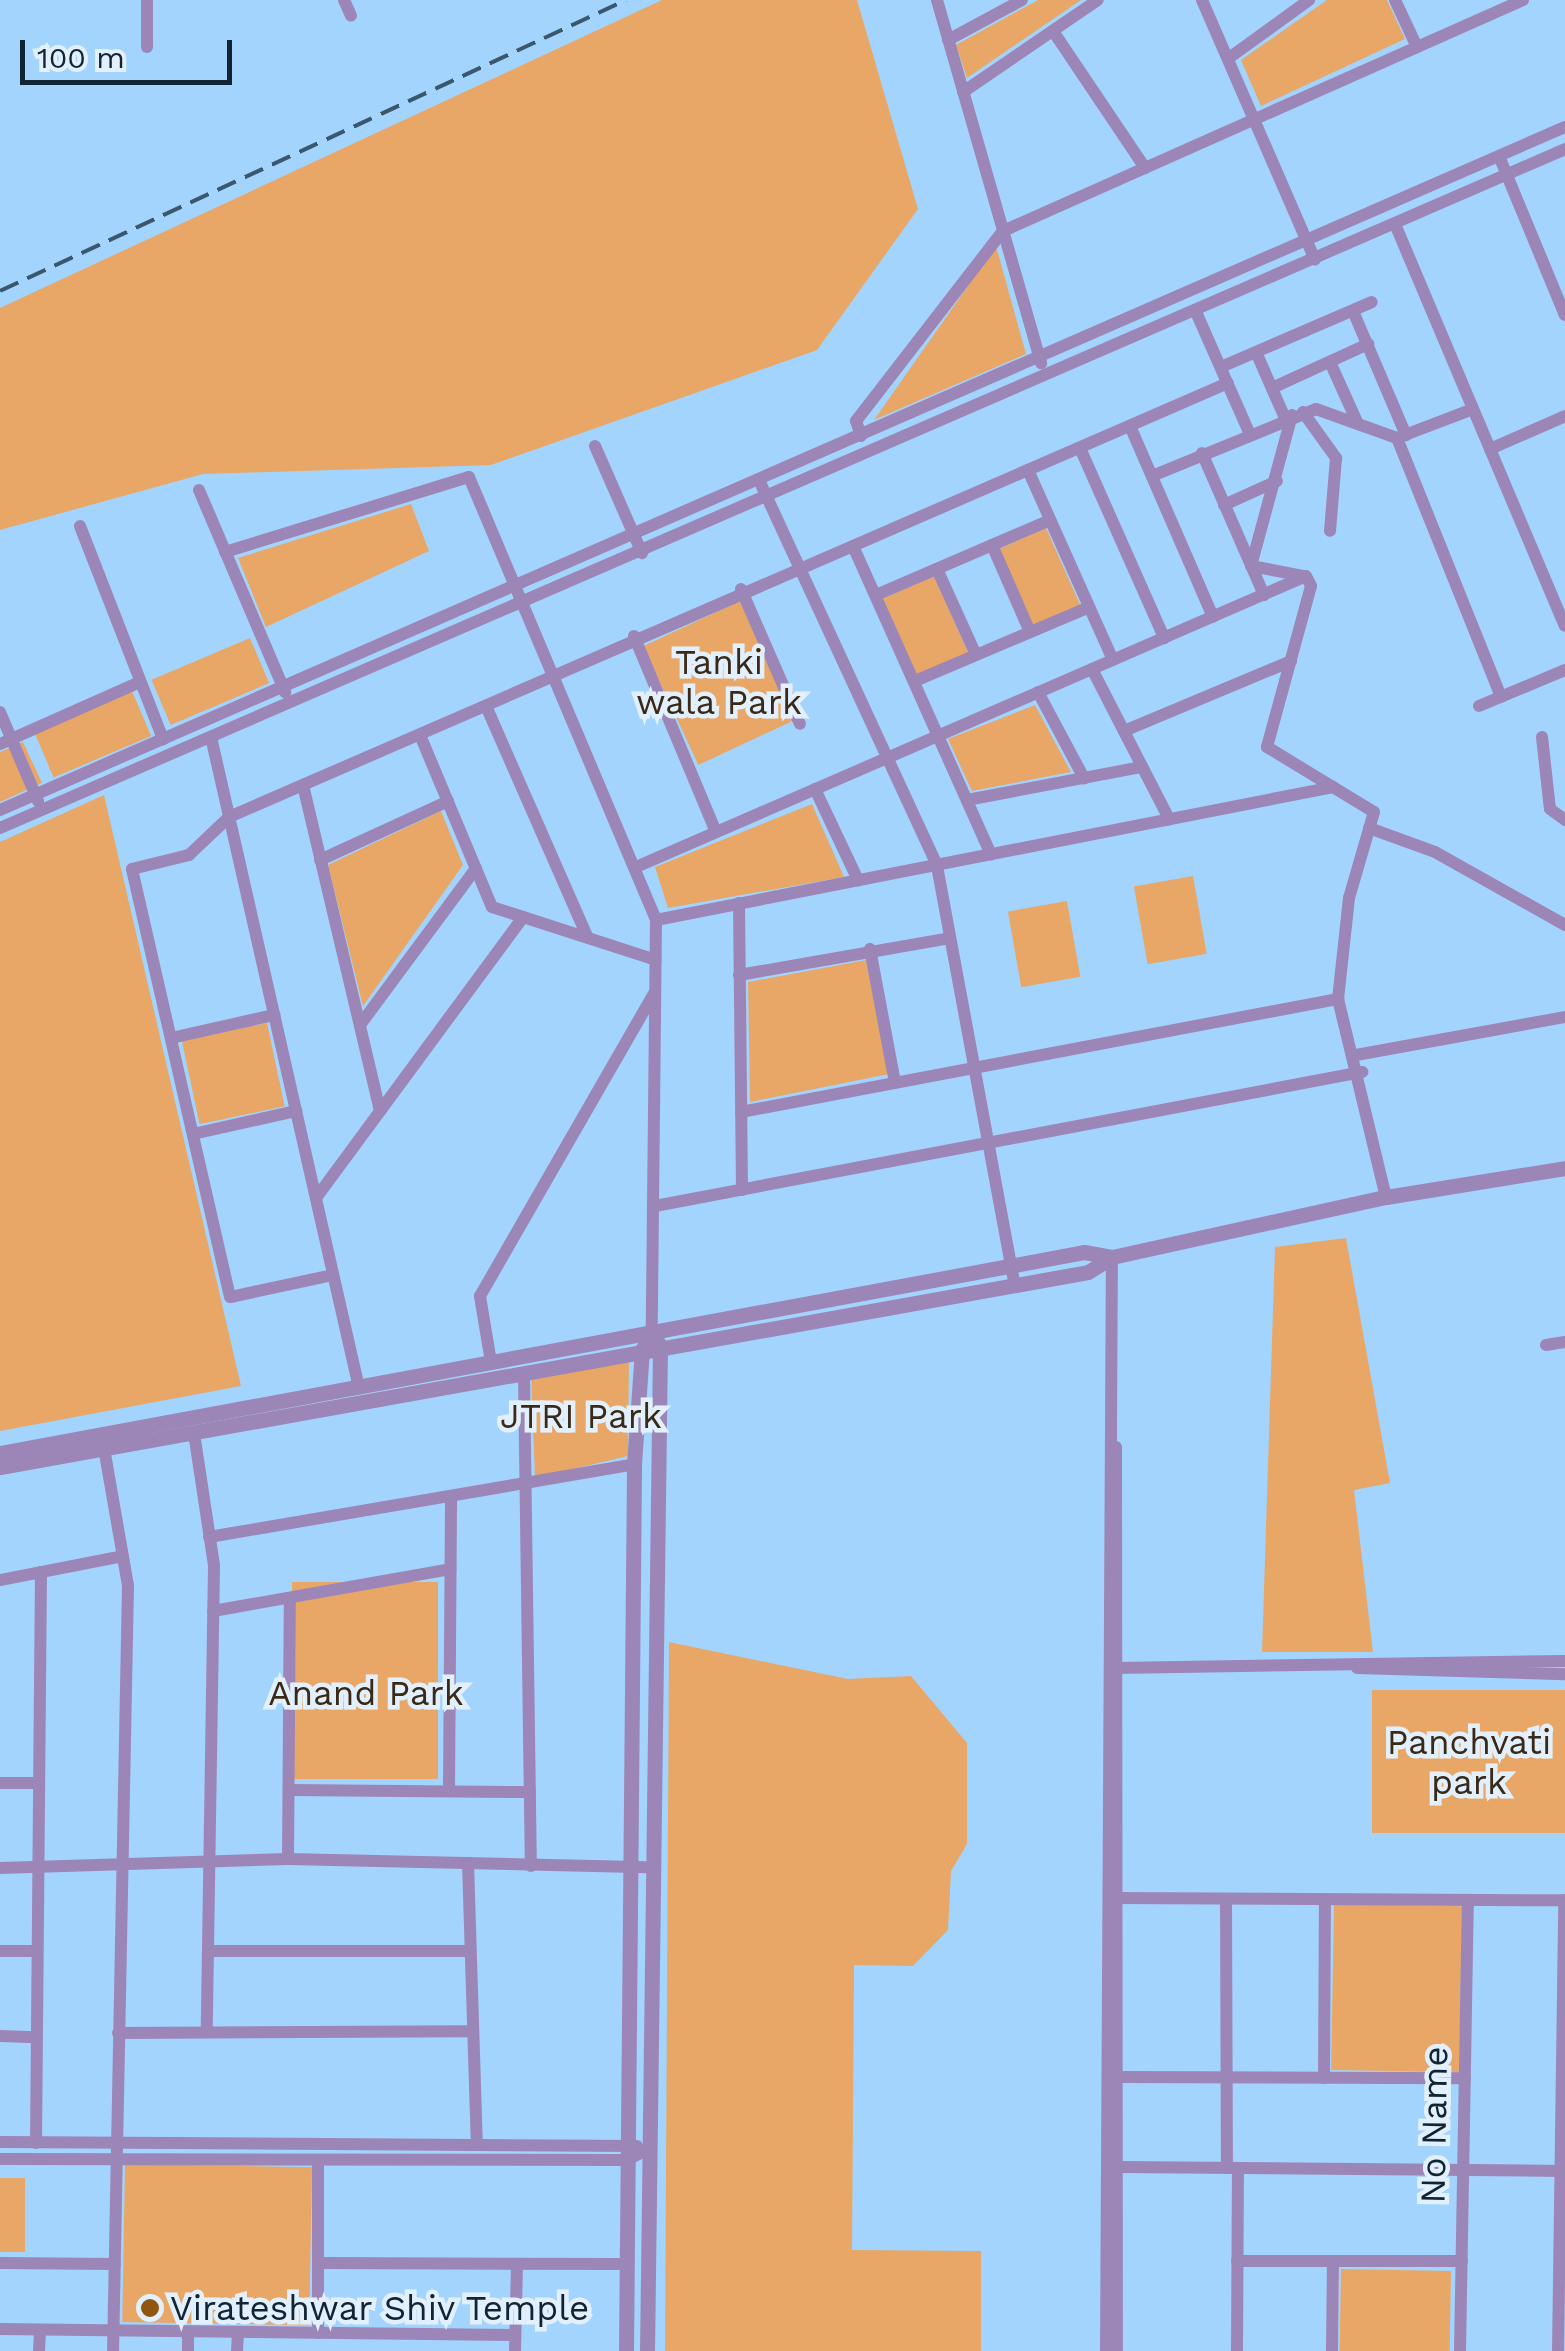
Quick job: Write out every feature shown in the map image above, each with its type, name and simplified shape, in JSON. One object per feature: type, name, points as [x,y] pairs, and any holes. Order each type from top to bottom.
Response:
[{"type":"street","points":[[147,0],[147,47]]},
{"type":"street","points":[[344,0],[351,16]]},
{"type":"street","points":[[936,0],[1046,378]]},
{"type":"street","points":[[948,40],[1022,0]]},
{"type":"street","points":[[962,92],[1098,0]]},
{"type":"street","points":[[1202,0],[1315,260]]},
{"type":"street","points":[[1229,58],[1309,0]]},
{"type":"street","points":[[1395,0],[1417,47]]},
{"type":"street","points":[[860,436],[856,421],[1003,231],[1522,0]]},
{"type":"street","points":[[1053,31],[1145,168]]},
{"type":"street","points":[[0,810],[1565,127]]},
{"type":"street","points":[[0,828],[767,500],[1565,149]]},
{"type":"street","points":[[1499,156],[1560,286],[1565,315]]},
{"type":"street","points":[[1396,224],[1565,626]]},
{"type":"street","points":[[1221,368],[1372,302]]},
{"type":"street","points":[[1353,310],[1502,697]]},
{"type":"street","points":[[1196,312],[1249,432]]},
{"type":"street","points":[[1272,388],[1368,344]]},
{"type":"street","points":[[1256,352],[1272,388],[1336,458],[1330,531]]},
{"type":"street","points":[[1330,362],[1358,424]]},
{"type":"street","points":[[334,1275],[230,1297],[132,868],[188,855],[229,817],[486,706],[741,589],[854,546],[1228,383]]},
{"type":"street","points":[[1152,476],[1294,415],[1358,424],[1401,436],[1473,409]]},
{"type":"street","points":[[1251,566],[1294,415]]},
{"type":"street","points":[[1490,449],[1565,416]]},
{"type":"street","points":[[1130,426],[1213,616]]},
{"type":"street","points":[[595,446],[642,554]]},
{"type":"street","points":[[1080,448],[1164,638]]},
{"type":"street","points":[[1202,454],[1264,595]]},
{"type":"street","points":[[1028,470],[1113,660]]},
{"type":"street","points":[[225,552],[469,477],[656,920],[656,1340],[647,1867],[647,2351]]},
{"type":"street","points":[[759,480],[802,564],[938,866],[970,1069],[1015,1285]]},
{"type":"street","points":[[1224,505],[1277,482]]},
{"type":"street","points":[[199,490],[290,704]]},
{"type":"street","points":[[876,596],[1050,520]]},
{"type":"street","points":[[80,526],[162,740]]},
{"type":"street","points":[[992,545],[1030,632]]},
{"type":"street","points":[[854,546],[992,854]]},
{"type":"street","points":[[1251,566],[1306,576]]},
{"type":"street","points":[[938,568],[976,655]]},
{"type":"street","points":[[636,867],[1306,576]]},
{"type":"street","points":[[1306,576],[1291,661],[1267,747],[1374,812],[1349,898],[1338,999],[1362,1072],[1386,1197]]},
{"type":"street","points":[[741,589],[800,724]]},
{"type":"street","points":[[914,681],[1090,607]]},
{"type":"street","points":[[634,636],[716,832]]},
{"type":"street","points":[[1124,731],[1291,661]]},
{"type":"street","points":[[1092,669],[1169,820]]},
{"type":"street","points":[[1478,706],[1565,670]]},
{"type":"street","points":[[6,742],[140,682]]},
{"type":"street","points":[[1038,692],[1084,778]]},
{"type":"street","points":[[486,706],[588,938]]},
{"type":"street","points":[[0,712],[6,742],[42,810]]},
{"type":"street","points":[[420,735],[492,907],[656,960]]},
{"type":"street","points":[[1542,737],[1550,809],[1565,820]]},
{"type":"street","points":[[211,738],[359,1388]]},
{"type":"street","points":[[968,800],[1142,767]]},
{"type":"street","points":[[303,786],[380,1111]]},
{"type":"street","points":[[656,920],[1334,787]]},
{"type":"street","points":[[814,789],[858,880]]},
{"type":"street","points":[[320,860],[448,801]]},
{"type":"street","points":[[1369,828],[1434,852],[1565,925]]},
{"type":"street","points":[[360,1025],[476,868]]},
{"type":"street","points":[[738,903],[742,1190]]},
{"type":"street","points":[[316,1198],[523,917]]},
{"type":"street","points":[[739,975],[950,938]]},
{"type":"street","points":[[870,949],[896,1083]]},
{"type":"street","points":[[491,1362],[480,1296],[655,991]]},
{"type":"street","points":[[742,1112],[1338,999]]},
{"type":"street","points":[[171,1038],[274,1015]]},
{"type":"street","points":[[1356,1055],[1565,1017]]},
{"type":"street","points":[[655,1206],[1362,1072]]},
{"type":"street","points":[[193,1134],[296,1111]]},
{"type":"street","points":[[0,1453],[491,1362],[1088,1272],[1112,1257],[1386,1197],[1565,1168]]},
{"type":"street","points":[[0,1468],[524,1375],[642,1350],[656,1340],[1010,1266],[1084,1252],[1112,1257]]},
{"type":"street","points":[[1106,2351],[1114,1898],[1112,1257]]},
{"type":"street","points":[[1546,1346],[1565,1342]]},
{"type":"street","points":[[626,2351],[634,1464],[642,1350]]},
{"type":"street","points":[[524,1375],[530,1484],[531,1866]]},
{"type":"street","points":[[194,1433],[210,1538],[213,1611],[208,2031]]},
{"type":"street","points":[[104,1448],[123,1556],[120,2159],[113,2351]]},
{"type":"street","points":[[210,1538],[634,1464]]},
{"type":"street","points":[[449,1792],[450,1496]]},
{"type":"street","points":[[0,1580],[123,1556]]},
{"type":"street","points":[[213,1611],[450,1568]]},
{"type":"street","points":[[36,2142],[42,1572]]},
{"type":"street","points":[[288,1858],[290,1598]]},
{"type":"street","points":[[1358,1668],[1565,1661]]},
{"type":"street","points":[[1115,1668],[1358,1668],[1565,1674]]},
{"type":"street","points":[[0,1783],[38,1783]]},
{"type":"street","points":[[289,1790],[530,1792]]},
{"type":"street","points":[[0,1868],[121,1860],[288,1858],[647,1867]]},
{"type":"street","points":[[468,1863],[470,2031],[477,2144]]},
{"type":"street","points":[[1114,1898],[1565,1900],[1558,2351]]},
{"type":"street","points":[[1226,1899],[1226,2078],[1237,2262],[1237,2351]]},
{"type":"street","points":[[1324,2078],[1325,1900]]},
{"type":"street","name":"No Name","points":[[1460,2351],[1468,1900]]},
{"type":"street","points":[[210,1950],[469,1951]]},
{"type":"street","points":[[0,1951],[36,1951]]},
{"type":"street","points":[[118,2032],[470,2031]]},
{"type":"street","points":[[0,2036],[36,2037]]},
{"type":"street","points":[[1113,2077],[1465,2078]]},
{"type":"street","points":[[1113,2077],[1118,2167],[1117,2351]]},
{"type":"street","points":[[195,2141],[222,2159]]},
{"type":"street","points":[[0,2142],[627,2143],[647,2150]]},
{"type":"street","points":[[0,2159],[627,2160],[647,2150]]},
{"type":"street","points":[[318,2160],[318,2333]]},
{"type":"street","points":[[1118,2167],[1562,2171]]},
{"type":"street","points":[[1237,2262],[1462,2262]]},
{"type":"street","points":[[1332,2351],[1333,2262]]},
{"type":"street","points":[[0,2263],[115,2264]]},
{"type":"street","points":[[318,2263],[626,2264]]},
{"type":"street","points":[[515,2351],[517,2264]]},
{"type":"street","points":[[0,2329],[515,2335]]},
{"type":"street","points":[[40,2330],[40,2351]]},
{"type":"street","points":[[188,2332],[188,2351]]},
{"type":"street","points":[[238,2332],[238,2351]]},
{"type":"street","points":[[446,2334],[446,2351]]},
{"type":"green space","points":[[662,0],[857,0],[918,209],[817,350],[491,465],[203,474],[0,530],[0,308]]},
{"type":"green space","points":[[1038,0],[1081,0],[967,78],[956,45]]},
{"type":"green space","points":[[1327,0],[1387,0],[1405,39],[1261,106],[1241,60]]},
{"type":"green space","points":[[996,246],[1026,354],[874,420]]},
{"type":"green space","points":[[411,504],[429,551],[266,627],[238,558]]},
{"type":"green space","points":[[1046,528],[1081,606],[1033,627],[998,549]]},
{"type":"green space","points":[[934,576],[969,654],[917,676],[883,599]]},
{"type":"green space","name":"Tanki wala Park","points":[[740,601],[795,720],[698,765],[643,646]]},
{"type":"green space","points":[[250,638],[269,683],[171,725],[152,680]]},
{"type":"green space","points":[[132,691],[151,736],[54,778],[34,732]]},
{"type":"green space","points":[[1035,705],[1071,772],[972,791],[948,739]]},
{"type":"green space","points":[[23,742],[42,783],[0,802],[0,752]]},
{"type":"green space","points":[[104,795],[241,1386],[0,1431],[0,842]]},
{"type":"green space","points":[[812,804],[844,877],[668,908],[655,867]]},
{"type":"green space","points":[[441,811],[463,865],[363,1006],[328,865]]},
{"type":"green space","points":[[1193,876],[1207,954],[1148,964],[1134,886]]},
{"type":"green space","points":[[1067,901],[1080,977],[1021,987],[1008,911]]},
{"type":"green space","points":[[866,960],[889,1074],[750,1102],[748,982]]},
{"type":"green space","points":[[267,1023],[285,1106],[200,1124],[182,1041]]},
{"type":"green space","points":[[1346,1238],[1390,1483],[1354,1490],[1373,1652],[1262,1652],[1275,1247]]},
{"type":"green space","name":"JTRI Park","points":[[629,1354],[628,1456],[535,1478],[531,1371]]},
{"type":"green space","name":"Anand Park","points":[[292,1582],[438,1582],[438,1779],[292,1779]]},
{"type":"green space","points":[[669,1642],[848,1679],[911,1676],[967,1743],[967,1844],[951,1871],[948,1930],[913,1966],[854,1965],[852,2250],[981,2251],[981,2351],[665,2351]]},
{"type":"green space","name":"Panchvati park","points":[[1372,1690],[1565,1690],[1565,1833],[1372,1833]]},
{"type":"green space","points":[[1334,1904],[1462,1906],[1459,2072],[1331,2070]]},
{"type":"green space","points":[[125,2164],[312,2167],[309,2325],[122,2322]]},
{"type":"green space","points":[[0,2178],[25,2178],[25,2252],[0,2252]]},
{"type":"green space","points":[[1341,2269],[1451,2271],[1450,2351],[1340,2351]]},
{"type":"railway","points":[[0,291],[626,0]]},
{"type":"place","name":"Virateshwar Shiv Temple","points":[[150,2308]]}]
